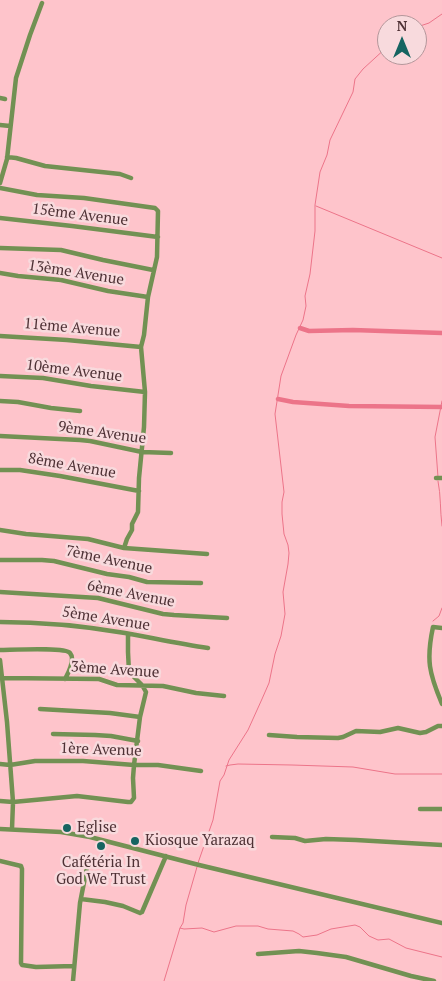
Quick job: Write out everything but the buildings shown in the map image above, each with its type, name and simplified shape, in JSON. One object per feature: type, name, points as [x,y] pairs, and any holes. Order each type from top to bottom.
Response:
[{"type":"street","points":[[0,183],[8,157],[18,68],[42,3]]},
{"type":"street","points":[[0,125],[10,126]]},
{"type":"street","points":[[8,157],[38,165],[120,174],[131,178]]},
{"type":"street","points":[[0,188],[32,194],[84,198],[155,208],[158,211],[157,257],[148,296],[142,347],[145,392],[144,437],[138,512],[124,548]]},
{"type":"street","name":"15ème Avenue","points":[[0,218],[158,236]]},
{"type":"street","points":[[0,248],[61,250],[153,270]]},
{"type":"street","name":"13ème Avenue","points":[[0,273],[61,280],[148,296]]},
{"type":"street","name":"11ème Avenue","points":[[0,336],[142,347]]},
{"type":"street","name":"10ème Avenue","points":[[0,376],[42,378],[145,392]]},
{"type":"street","points":[[0,400],[80,411]]},
{"type":"street","name":"9ème Avenue","points":[[0,436],[90,441],[142,452],[171,453]]},
{"type":"street","name":"8ème Avenue","points":[[0,470],[20,470],[60,476],[139,491]]},
{"type":"street","points":[[0,530],[88,539],[124,548],[206,554]]},
{"type":"street","name":"7ème Avenue","points":[[0,560],[54,561],[147,582],[201,583]]},
{"type":"street","name":"6ème Avenue","points":[[0,592],[98,598],[168,615],[227,618]]},
{"type":"street","name":"5ème Avenue","points":[[0,622],[58,624],[208,648]]},
{"type":"street","points":[[442,628],[433,627],[429,653],[431,676],[442,704]]},
{"type":"street","points":[[0,800],[13,802],[77,796],[132,802],[134,798],[133,778],[140,717],[146,692],[129,672],[128,634]]},
{"type":"street","points":[[0,650],[70,652],[72,656],[71,668],[65,679]]},
{"type":"street","points":[[0,660],[13,802],[12,829]]},
{"type":"street","name":"3ème Avenue","points":[[2,680],[99,679],[113,684],[163,686],[224,696]]},
{"type":"street","points":[[40,709],[110,713],[140,717]]},
{"type":"street","points":[[269,735],[338,738],[356,731],[380,732],[398,728],[420,733],[442,726]]},
{"type":"street","points":[[52,734],[111,736],[138,741]]},
{"type":"street","name":"1ère Avenue","points":[[0,764],[10,765],[35,761],[67,760],[173,766],[201,771]]},
{"type":"street","points":[[420,809],[442,809]]},
{"type":"street","points":[[0,829],[76,834],[442,923]]},
{"type":"street","points":[[272,837],[295,838],[305,841],[326,839],[442,845]]},
{"type":"street","points":[[81,899],[105,902],[142,912],[166,856]]},
{"type":"street","points":[[0,861],[21,866],[22,869],[22,965],[36,967],[74,966]]},
{"type":"street","points":[[73,981],[81,899],[87,867]]},
{"type":"street","points":[[258,954],[306,952],[346,957],[434,981]]},
{"type":"waterway","points":[[427,24],[442,14]]},
{"type":"waterway","points":[[198,863],[213,820],[220,781],[229,760],[248,730],[269,683],[281,636],[285,614],[283,592],[289,553],[284,534],[282,514],[284,492],[275,414],[281,376],[303,320],[306,306],[305,296],[310,274],[315,231],[315,205],[320,172],[327,155],[330,140],[353,92],[355,79],[377,56]]},
{"type":"waterway","points":[[316,206],[442,258]]},
{"type":"waterway","points":[[300,328],[309,331],[353,330],[442,333]]},
{"type":"waterway","points":[[278,399],[293,402],[349,406],[442,407]]},
{"type":"waterway","points":[[438,477],[435,437],[442,401]]},
{"type":"waterway","points":[[438,481],[442,526]]},
{"type":"waterway","points":[[433,621],[439,616],[442,608]]},
{"type":"waterway","points":[[226,766],[238,764],[353,767],[395,774],[442,774]]},
{"type":"waterway","points":[[180,928],[183,923],[197,867]]},
{"type":"waterway","points":[[164,981],[180,928],[202,928],[214,932],[236,926],[258,926],[268,929],[293,931],[303,937],[355,925],[360,927],[369,936],[378,940],[389,939],[406,948],[442,957]]},
{"type":"place","name":"Eglise","points":[[67,828]]},
{"type":"place","name":"Kiosque Yarazaq","points":[[135,841]]},
{"type":"place","name":"Cafétéria In God We Trust","points":[[101,846]]}]
